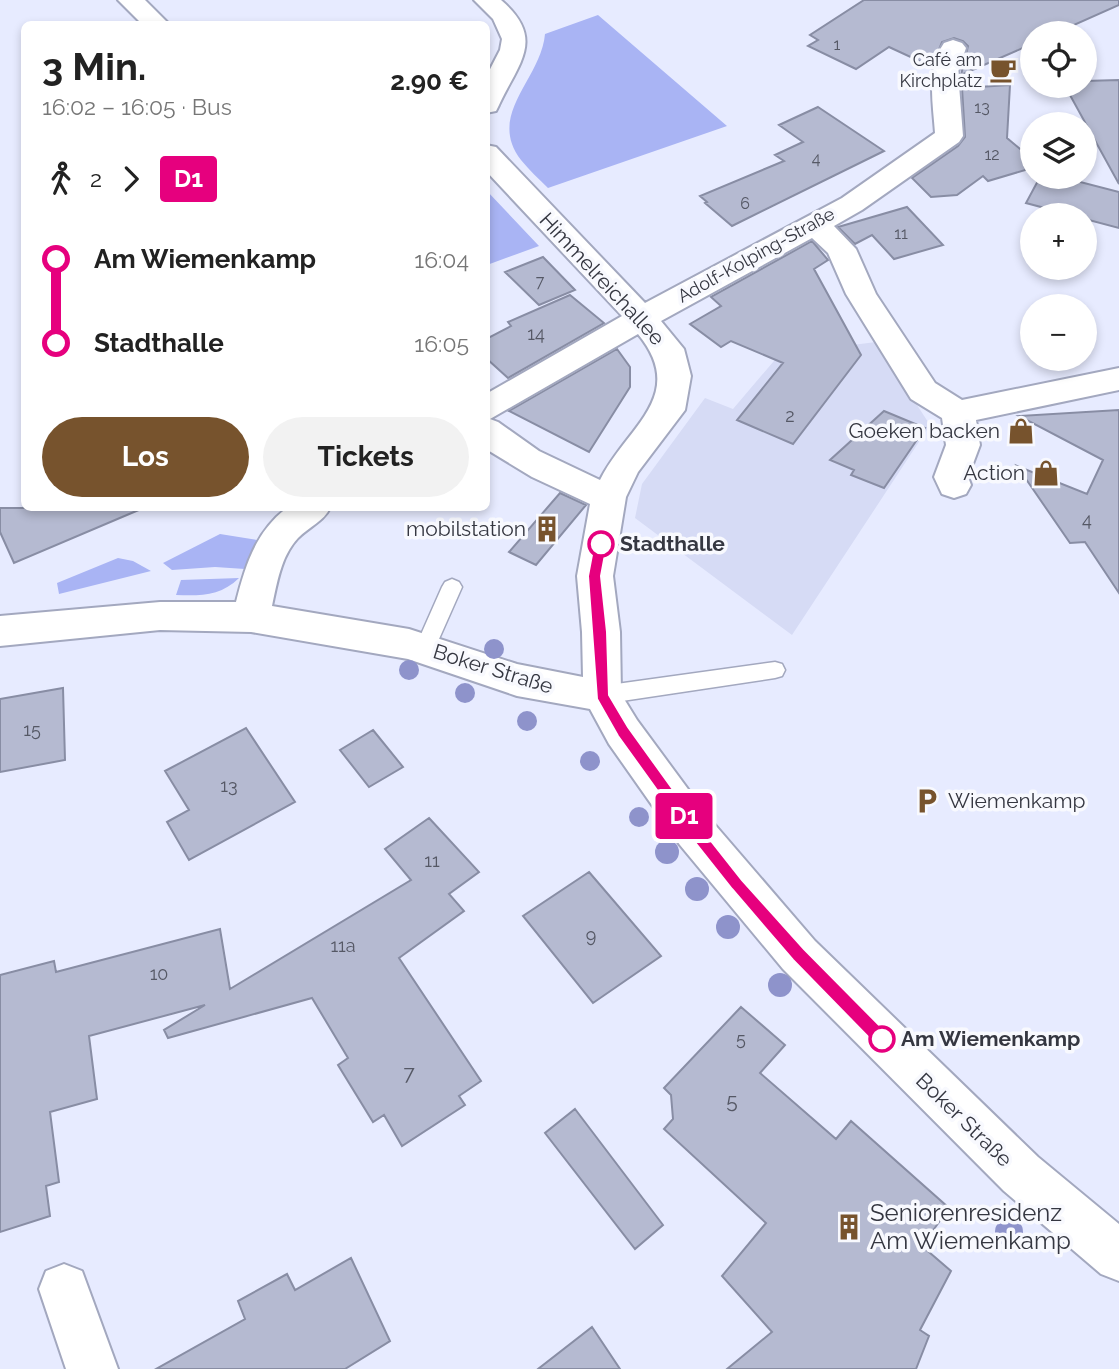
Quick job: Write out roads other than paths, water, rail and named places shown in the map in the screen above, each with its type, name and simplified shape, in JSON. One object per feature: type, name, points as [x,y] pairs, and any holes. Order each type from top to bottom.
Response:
[{"type":"street","points":[[130,0],[153,21]]},
{"type":"street","points":[[486,0],[509,22],[516,34],[516,47],[490,97]]},
{"type":"street","name":"Adolf-Kolping-Straße","points":[[490,407],[642,318],[852,204],[948,136],[945,72],[953,48]]},
{"type":"street","name":"Himmelreichallee","points":[[490,158],[642,318],[668,349],[675,376],[668,410],[624,466],[609,497],[595,576],[601,632],[602,695]]},
{"type":"street","points":[[813,223],[841,249],[860,294],[923,391],[958,412],[1119,379]]},
{"type":"street","points":[[954,485],[951,477],[963,445],[958,412]]},
{"type":"street","points":[[490,434],[500,443],[591,491],[609,497]]},
{"type":"street","points":[[251,617],[262,570],[280,531],[309,511]]},
{"type":"street","name":"Boker Straße","points":[[0,631],[160,616],[251,617],[425,648],[517,680],[550,688],[602,695],[623,732],[695,832],[799,954],[1021,1174],[1119,1256]]},
{"type":"street","points":[[64,1289],[92,1369]]},
{"type":"lane","points":[[425,648],[452,587]]},
{"type":"lane","points":[[602,695],[775,670]]},
{"type":"place","name":"Café am Kirchplatz","points":[[1003,70]]},
{"type":"place","name":"Goeken backen","points":[[1021,431]]},
{"type":"place","name":"Action","points":[[1046,473]]},
{"type":"place","name":"mobilstation","points":[[547,529]]},
{"type":"place","name":"Stadthalle","points":[[601,544]]},
{"type":"place","name":"Wiemenkamp","points":[[927,801]]},
{"type":"place","name":"Am Wiemenkamp","points":[[882,1039]]},
{"type":"place","name":"Seniorenresidenz Am Wiemenkamp","points":[[849,1227]]}]
